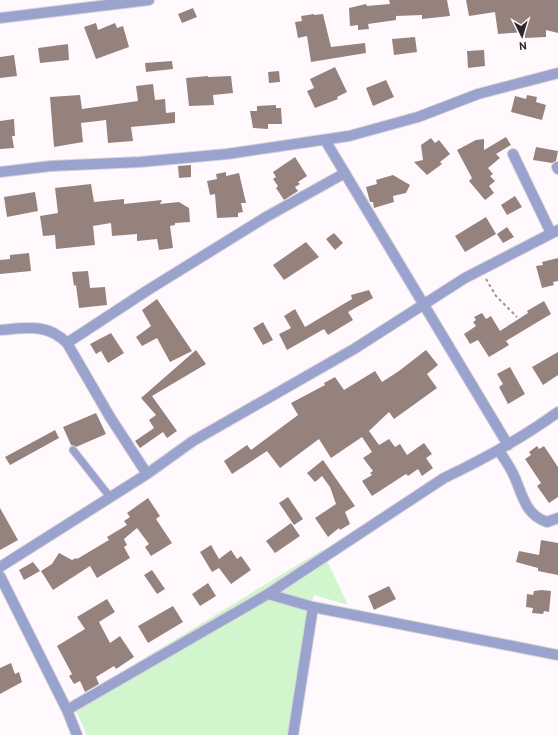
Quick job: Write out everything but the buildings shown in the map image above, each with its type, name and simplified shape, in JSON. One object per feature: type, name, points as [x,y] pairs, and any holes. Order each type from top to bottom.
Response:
[{"type":"street","points":[[0,18],[149,0]]},
{"type":"street","points":[[0,172],[51,166],[140,162],[227,154],[325,140],[388,126],[430,113],[478,94],[558,72]]},
{"type":"street","points":[[325,140],[424,304],[503,448],[520,496],[529,510],[547,522],[558,518]]},
{"type":"street","points":[[0,567],[147,474],[193,441],[333,362],[481,269],[554,231],[513,154]]},
{"type":"street","points":[[67,343],[148,290],[266,217],[346,173]]},
{"type":"street","points":[[0,330],[40,328],[58,334],[67,343],[110,417],[147,474]]},
{"type":"street","points":[[67,710],[268,594],[444,478],[470,467],[503,448],[558,412]]},
{"type":"street","points":[[0,576],[67,710],[77,735]]},
{"type":"street","points":[[268,594],[313,607],[558,655]]},
{"type":"street","points":[[294,735],[313,607]]},
{"type":"lane","points":[[73,450],[110,497]]},
{"type":"path","points":[[481,269],[491,290],[517,316]]},
{"type":"green space","points":[[322,550],[348,605],[314,595],[311,605],[298,735],[87,735],[72,702]]}]
